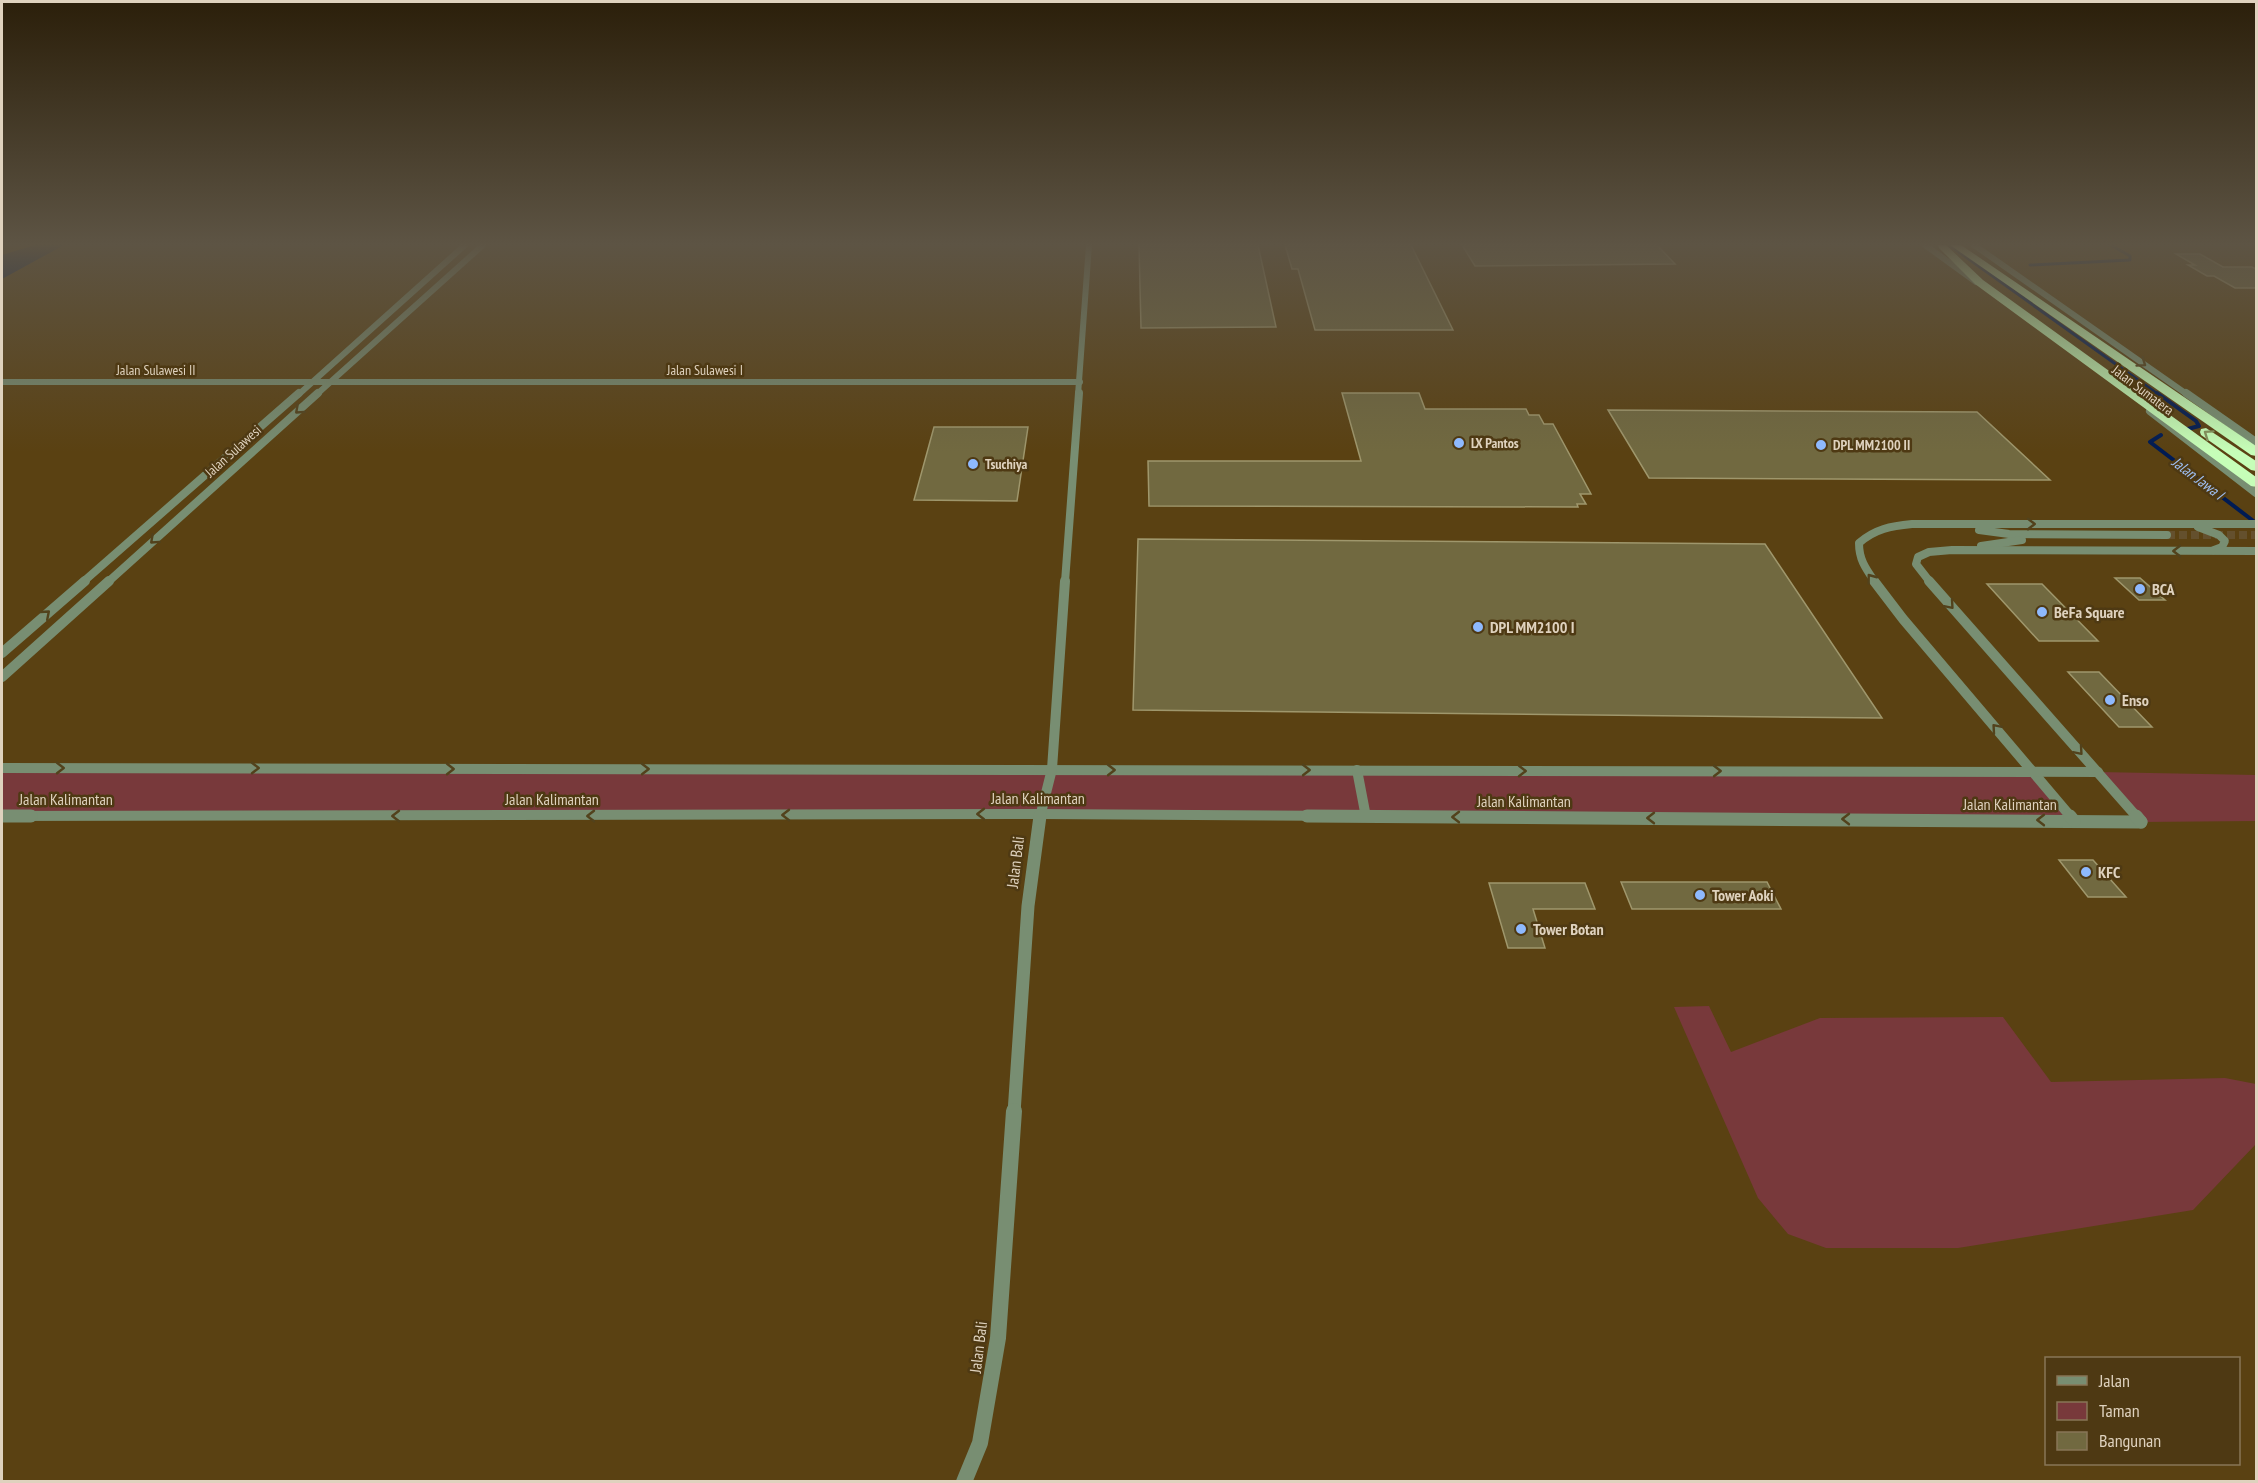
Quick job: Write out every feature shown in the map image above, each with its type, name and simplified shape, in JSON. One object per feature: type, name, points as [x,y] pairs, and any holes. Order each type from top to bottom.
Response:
[{"type":"highway","points":[[2023,314],[2256,483]]},
{"type":"highway","points":[[2043,314],[2256,467]]},
{"type":"highway","points":[[2050,314],[2256,449]]},
{"type":"street","name":"Jalan Sulawesi","points":[[2,653],[388,314]]},
{"type":"street","name":"Jalan Sulawesi","points":[[2,677],[405,314]]},
{"type":"street","name":"Jalan Bali","points":[[964,1482],[980,1443],[998,1338],[1028,906],[1040,814],[1052,770],[1084,314]]},
{"type":"street","name":"Jalan Sumatera","points":[[2017,314],[2256,493]]},
{"type":"street","name":"Jalan Sumatera","points":[[2073,314],[2256,442]]},
{"type":"street","name":"Jalan Sulawesi II","points":[[2,382],[311,383]]},
{"type":"street","name":"Jalan Sulawesi I","points":[[311,383],[1080,382]]},
{"type":"street","name":"Jalan Kalimantan","points":[[2074,821],[1903,619],[1864,567],[1859,555],[1859,543],[1870,532],[1888,526],[1928,524],[2256,524]]},
{"type":"street","points":[[1928,524],[2008,534],[2167,535]]},
{"type":"street","points":[[2177,524],[2201,527],[2219,535],[2225,541],[2222,547],[2207,551]]},
{"type":"street","points":[[1952,550],[2013,540],[2175,541]]},
{"type":"street","name":"Jalan Kalimantan","points":[[2,816],[1040,814],[2141,822],[1916,564],[1918,557],[1929,552],[1952,550],[2256,551]]},
{"type":"street","name":"Jalan Kalimantan","points":[[2,768],[2098,772]]},
{"type":"street","points":[[1357,770],[1366,817]]},
{"type":"shaded area","points":[[2,314],[2256,314],[2256,1481],[2,1482]]},
{"type":"green space","points":[[2,768],[2034,772],[2074,821],[2,816]]},
{"type":"green space","points":[[2098,772],[2256,775],[2256,821],[2141,822]]},
{"type":"green space","points":[[1709,1006],[1731,1052],[1820,1018],[2003,1017],[2051,1082],[2225,1078],[2256,1084],[2256,1144],[2193,1210],[1958,1248],[1826,1248],[1788,1234],[1758,1198],[1674,1007]]},
{"type":"building","points":[[1141,314],[1273,314],[1276,327],[1141,328]]},
{"type":"building","points":[[1311,314],[1445,314],[1453,330],[1315,330]]},
{"type":"building","name":"LX Pantos","points":[[1342,393],[1419,393],[1425,409],[1526,409],[1529,415],[1539,415],[1544,424],[1553,424],[1591,494],[1580,494],[1586,504],[1577,504],[1578,507],[1149,506],[1148,461],[1361,461]]},
{"type":"building","name":"DPL MM2100 II","points":[[1608,410],[1977,412],[2050,480],[1649,478]]},
{"type":"building","name":"Tsuchiya","points":[[934,427],[1028,427],[1017,501],[914,500]]},
{"type":"building","name":"DPL MM2100 I","points":[[1138,539],[1765,544],[1882,718],[1133,710]]},
{"type":"building","name":"BCA","points":[[2115,578],[2140,578],[2165,600],[2139,600]]},
{"type":"building","name":"BeFa Square","points":[[1987,584],[2042,584],[2098,641],[2039,641]]},
{"type":"building","name":"Enso","points":[[2068,672],[2099,672],[2152,727],[2119,727]]},
{"type":"building","name":"KFC","points":[[2059,860],[2093,860],[2126,897],[2088,897]]},
{"type":"building","name":"Tower Aoki","points":[[1621,882],[1767,882],[1781,909],[1632,909]]},
{"type":"building","name":"Tower Botan","points":[[1489,883],[1585,883],[1595,909],[1533,909],[1545,948],[1508,948]]},
{"type":"waterway","points":[[2046,314],[2159,395]]},
{"type":"waterway","points":[[2157,393],[2196,421],[2199,426],[2184,430]]},
{"type":"waterway","name":"Jalan Jawa I","points":[[2161,435],[2150,442],[2256,523]]},
{"type":"tunnel","points":[[2167,535],[2256,535]]},
{"type":"place","name":"LX Pantos","points":[[1459,443]]},
{"type":"place","name":"DPL MM2100 II","points":[[1821,445]]},
{"type":"place","name":"Tsuchiya","points":[[973,464]]},
{"type":"place","name":"BCA","points":[[2140,589]]},
{"type":"place","name":"BeFa Square","points":[[2042,612]]},
{"type":"place","name":"DPL MM2100 I","points":[[1478,627]]},
{"type":"place","name":"Enso","points":[[2110,700]]},
{"type":"place","name":"KFC","points":[[2086,872]]},
{"type":"place","name":"Tower Aoki","points":[[1700,895]]},
{"type":"place","name":"Tower Botan","points":[[1521,929]]}]
